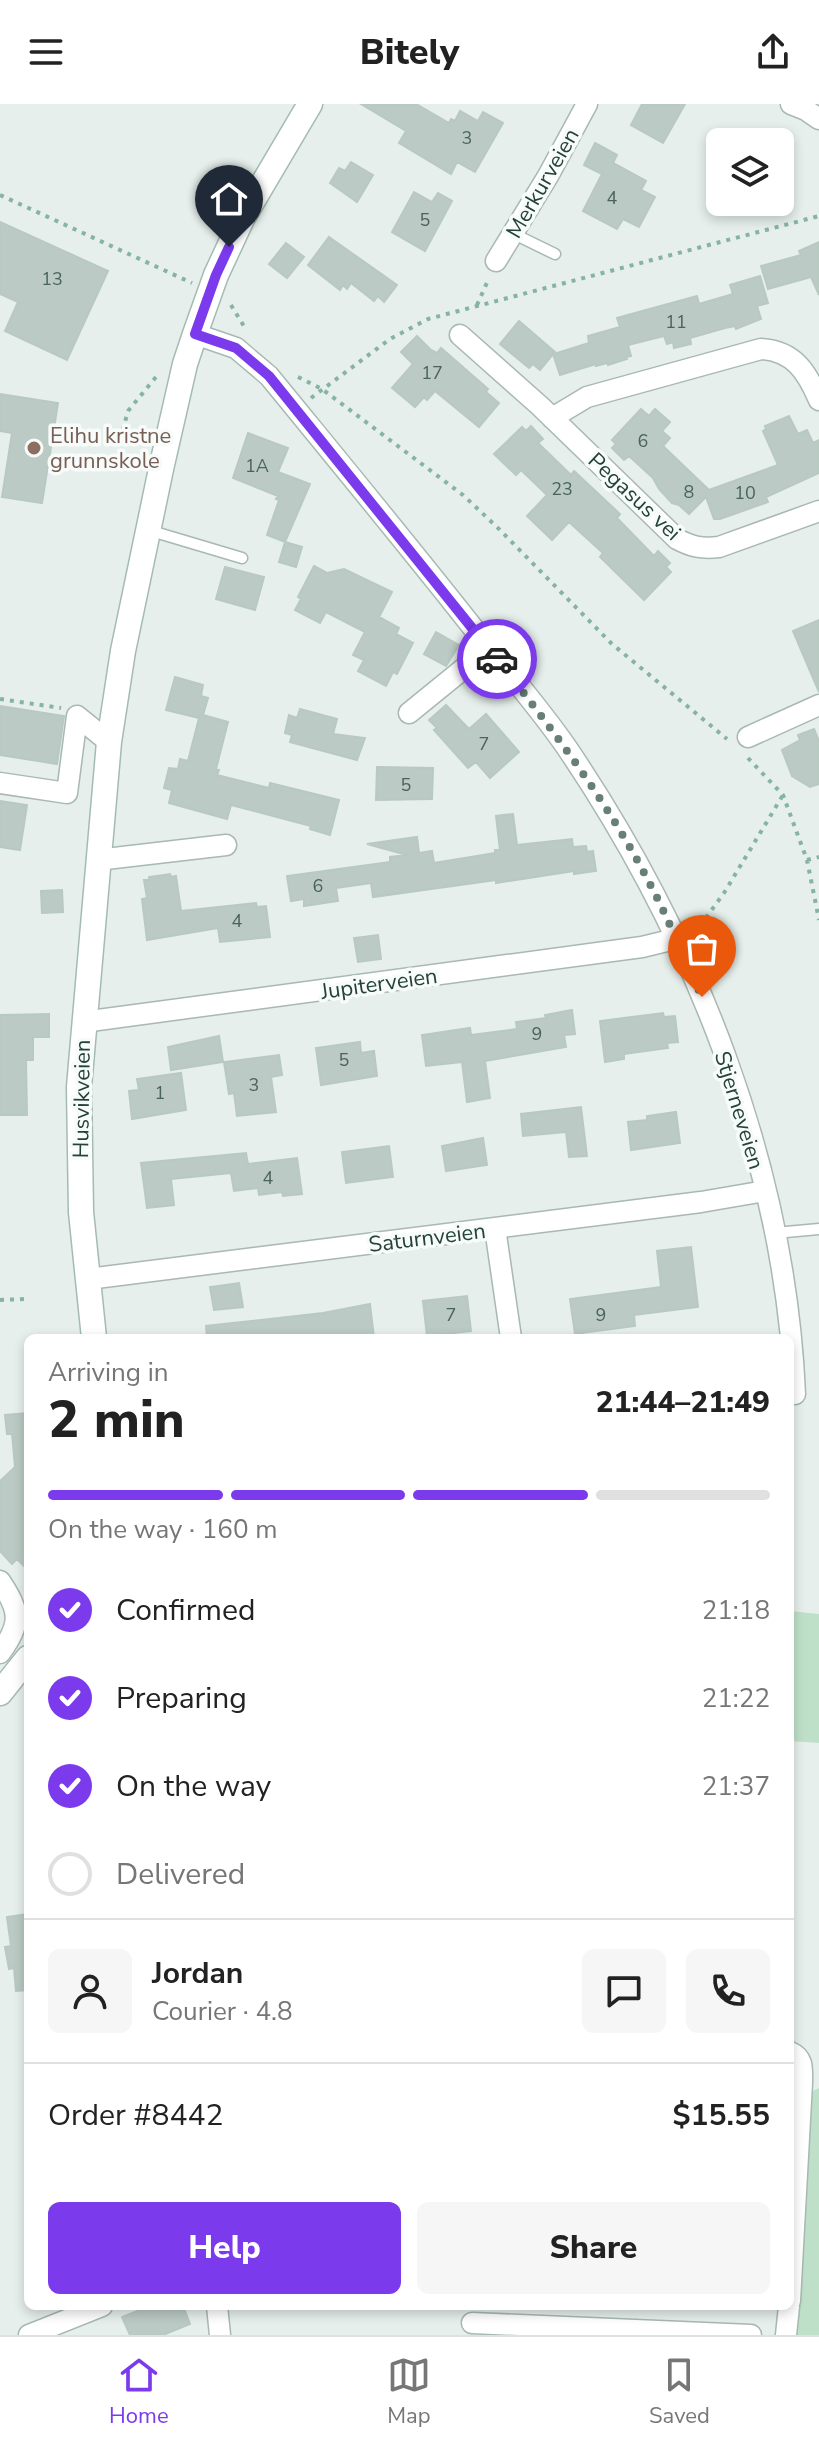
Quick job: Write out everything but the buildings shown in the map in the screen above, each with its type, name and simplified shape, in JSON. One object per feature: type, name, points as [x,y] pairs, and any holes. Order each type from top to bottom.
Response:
[{"type":"main road","name":"Husvikveien","points":[[94,1334],[78,1126],[83,1022],[97,860],[109,742],[123,651],[185,364],[195,334],[216,275],[242,219],[310,104]]},
{"type":"main road","points":[[0,1693],[24,1663]]},
{"type":"street","name":"Merkurveien","points":[[496,261],[587,104]]},
{"type":"street","name":"Stjerneveien","points":[[195,334],[236,348],[269,376],[565,745],[645,875],[702,997],[731,1073],[775,1233],[791,1334]]},
{"type":"street","name":"Pegasus vei","points":[[460,335],[552,418],[677,539],[691,547],[719,547],[819,511]]},
{"type":"street","points":[[552,418],[587,397],[761,349],[790,356],[798,363],[819,400]]},
{"type":"street","points":[[409,713],[489,648]]},
{"type":"street","points":[[742,745],[819,705]]},
{"type":"street","points":[[77,716],[109,742]]},
{"type":"street","points":[[0,783],[67,793],[77,716]]},
{"type":"street","points":[[97,860],[226,845]]},
{"type":"street","name":"Jupiterveien","points":[[83,1022],[627,950],[678,946]]},
{"type":"street","name":"Saturnveien","points":[[88,1279],[765,1191]]},
{"type":"street","points":[[495,1228],[510,1334]]},
{"type":"street","name":"Stjerneveien","points":[[794,1371],[795,1394]]},
{"type":"street","points":[[0,1581],[12,1599],[17,1621],[0,1653]]},
{"type":"street","points":[[794,2054],[811,2080],[794,2136]]},
{"type":"street","points":[[29,2335],[92,2310]]},
{"type":"street","points":[[217,2310],[220,2335]]},
{"type":"street","points":[[786,2335],[789,2310]]},
{"type":"street","points":[[472,2321],[751,2335]]},
{"type":"lane","points":[[514,234],[555,254]]},
{"type":"lane","points":[[148,530],[242,558]]},
{"type":"lane","points":[[775,1233],[819,1229]]},
{"type":"path","points":[[0,195],[198,285]]},
{"type":"path","points":[[819,216],[428,319],[390,339],[322,389],[463,495],[612,644],[742,745],[783,795],[807,860],[819,920]]},
{"type":"path","points":[[477,305],[496,261]]},
{"type":"path","points":[[120,440],[128,411],[156,377]]},
{"type":"path","points":[[0,699],[70,710],[77,716]]},
{"type":"path","points":[[678,946],[724,893],[783,795]]},
{"type":"path","points":[[807,860],[819,857]]},
{"type":"path","points":[[0,1300],[26,1299]]},
{"type":"green space","points":[[794,1611],[819,1614],[819,1743],[794,1741]]},
{"type":"green space","points":[[819,2088],[819,2335],[793,2335],[809,2093]]},
{"type":"way so far","points":[[497,659],[565,745],[617,827],[652,887],[702,997]]},
{"type":"place","name":"Elihu kristne grunnskole","points":[[34,448]]},
{"type":"route","points":[[229,247],[195,334],[236,348],[269,376],[497,659]]}]
